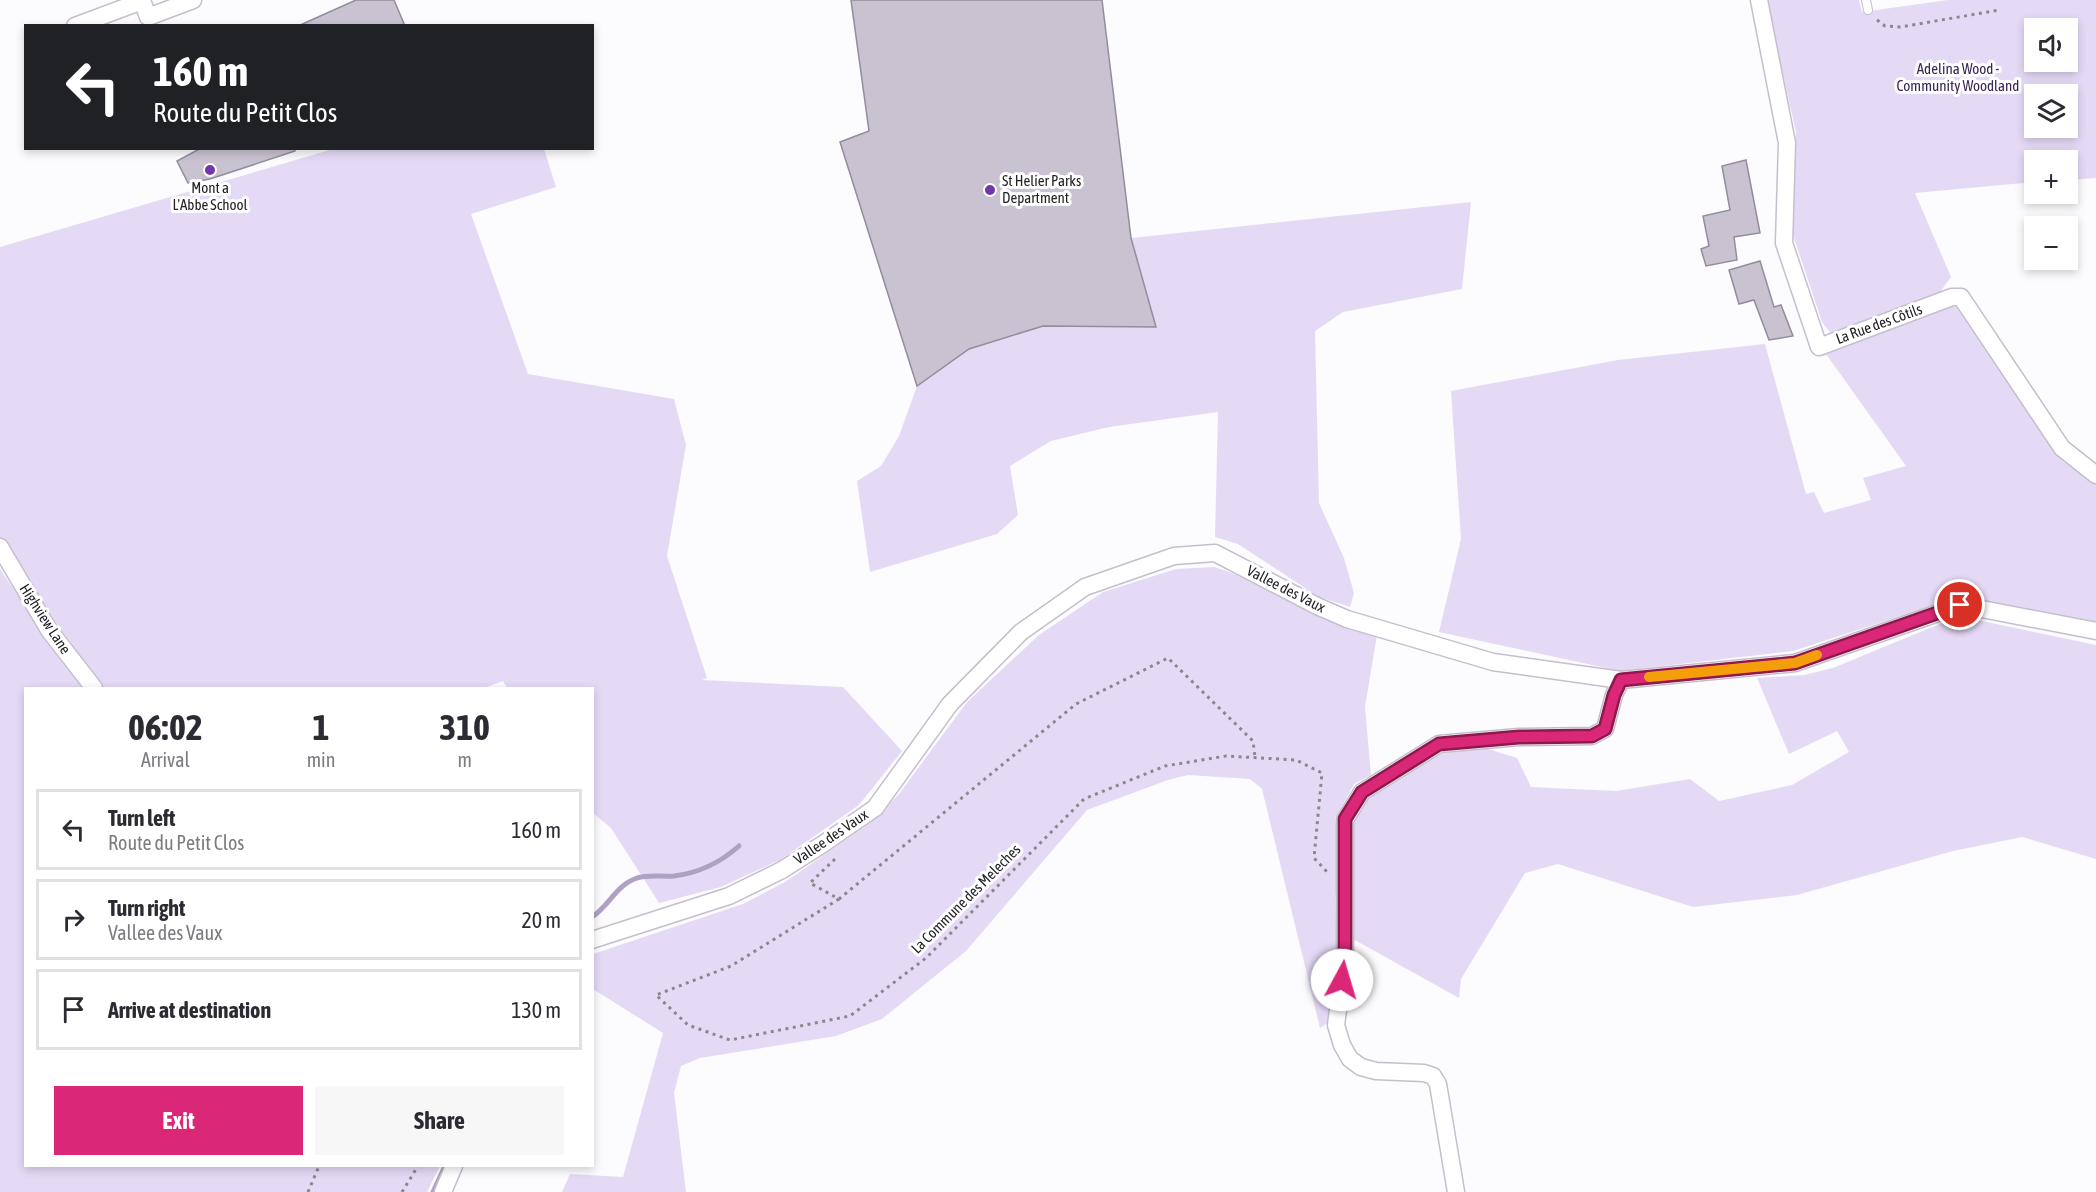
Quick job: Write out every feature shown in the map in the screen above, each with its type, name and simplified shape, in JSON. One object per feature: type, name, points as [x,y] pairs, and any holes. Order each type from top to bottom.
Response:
[{"type":"street","points":[[80,24],[142,1],[148,17],[193,0]]},
{"type":"street","name":"La Rue des Côtils","points":[[1759,0],[1787,143],[1784,243],[1819,347],[1952,297],[1961,297],[2062,448],[2096,475]]},
{"type":"street","name":"Highview Lane","points":[[0,547],[49,630],[93,687]]},
{"type":"street","name":"Vallee des Vaux","points":[[594,939],[729,896],[782,870],[823,844],[875,808],[950,704],[1021,632],[1085,587],[1174,556],[1215,553],[1347,619],[1492,662],[1621,680],[1795,663],[1960,605],[2096,631]]},
{"type":"street","points":[[1456,1192],[1438,1084],[1433,1076],[1424,1073],[1376,1071],[1362,1067],[1350,1059],[1336,1025],[1345,958],[1343,910],[1347,854],[1345,819],[1362,792],[1439,744],[1519,737],[1592,736],[1605,729],[1614,695],[1621,680]]},
{"type":"street","points":[[443,1192],[454,1167]]},
{"type":"lane","points":[[1866,0],[1868,10]]},
{"type":"path","points":[[1868,10],[1885,26],[1900,27],[2000,10]]},
{"type":"path","name":"La Commune des Meleches","points":[[1255,756],[1253,741],[1168,658],[1076,704],[838,899],[731,966],[656,995],[688,1025],[730,1040],[850,1016],[926,958],[1084,799],[1165,766],[1226,756],[1296,760],[1322,773],[1314,858],[1328,873],[1347,854]]},
{"type":"path","points":[[838,899],[810,883],[839,855]]},
{"type":"path","points":[[308,1192],[319,1167]]},
{"type":"path","points":[[402,1192],[417,1167]]},
{"type":"green space","name":"Adelina Wood - Community Woodland","points":[[1766,0],[1859,0],[1862,12],[1948,0],[2096,0],[2096,178],[2078,179],[2078,150],[2024,150],[2024,183],[1915,193],[1951,277],[1940,292],[1832,335],[1822,322],[1790,226],[1796,132]]},
{"type":"green space","points":[[330,150],[544,150],[556,187],[471,214],[528,374],[674,399],[686,445],[667,556],[707,678],[702,680],[843,687],[902,751],[859,805],[780,860],[721,887],[659,903],[611,828],[594,814],[594,687],[506,687],[503,681],[487,687],[100,687],[60,635],[0,539],[0,247]]},
{"type":"green space","points":[[1471,202],[1462,289],[1343,312],[1315,331],[1319,503],[1344,558],[1354,593],[1350,607],[1319,597],[1238,544],[1215,537],[1218,412],[1109,427],[1051,441],[1010,466],[1018,515],[997,534],[870,572],[857,481],[881,466],[899,436],[917,386],[969,349],[1043,326],[1156,327],[1131,238]]},
{"type":"green space","points":[[1960,306],[2057,453],[2096,484],[2096,624],[1962,596],[1793,651],[1620,671],[1439,632],[1461,539],[1451,391],[1618,360],[1765,344],[1806,494],[1814,492],[1824,513],[1871,500],[1863,478],[1906,466],[1826,354],[1942,308]]},
{"type":"green space","points":[[1214,567],[1255,583],[1334,622],[1377,635],[1365,707],[1371,775],[1354,784],[1335,819],[1339,849],[1335,902],[1337,954],[1329,1022],[1320,1028],[1262,789],[1250,779],[1188,775],[1168,780],[1087,810],[966,951],[882,1019],[836,1036],[700,1058],[681,1066],[674,1093],[686,1192],[562,1192],[570,1174],[623,1177],[663,1033],[594,990],[594,954],[743,904],[785,882],[866,826],[899,794],[967,702],[1039,635],[1103,592],[1176,569]]},
{"type":"green space","points":[[0,569],[47,639],[84,687],[24,687],[24,1167],[440,1167],[427,1192],[0,1192]]},
{"type":"green space","points":[[1959,616],[2096,645],[2096,859],[2022,837],[1953,851],[1797,895],[1693,907],[1558,864],[1525,873],[1461,979],[1459,998],[1353,939],[1352,821],[1365,798],[1441,751],[1487,743],[1488,749],[1517,758],[1531,787],[1616,791],[1690,779],[1719,801],[1792,785],[1849,752],[1837,731],[1789,754],[1757,678],[1804,675],[1833,668]]},
{"type":"building","points":[[356,0],[394,0],[404,24],[302,24]]},
{"type":"building","name":"St Helier Parks Department","points":[[851,0],[1102,0],[1131,238],[1156,327],[1043,326],[969,349],[917,386],[840,142],[869,131]]},
{"type":"building","name":"Mont a L'Abbe School","points":[[197,150],[295,150],[210,179],[188,183],[177,161]]},
{"type":"building","points":[[1746,160],[1760,233],[1734,237],[1737,260],[1706,266],[1701,249],[1709,246],[1703,216],[1730,210],[1722,166]]},
{"type":"building","points":[[1760,261],[1774,307],[1781,305],[1793,336],[1769,340],[1754,300],[1739,304],[1729,270]]},
{"type":"waterway","points":[[594,915],[630,881],[646,876],[674,876],[692,872],[717,862],[739,846]]},
{"type":"waterway","points":[[433,1192],[445,1167]]},
{"type":"slow traffic","points":[[1649,677],[1795,663],[1817,655]]},
{"type":"place","name":"Mont a L'Abbe School","points":[[210,170]]},
{"type":"place","name":"St Helier Parks Department","points":[[990,190]]},
{"type":"route","points":[[1342,980],[1345,958],[1343,910],[1347,854],[1345,819],[1362,792],[1402,765],[1439,744],[1519,737],[1592,736],[1605,729],[1614,695],[1621,680],[1795,663],[1960,605]]}]
